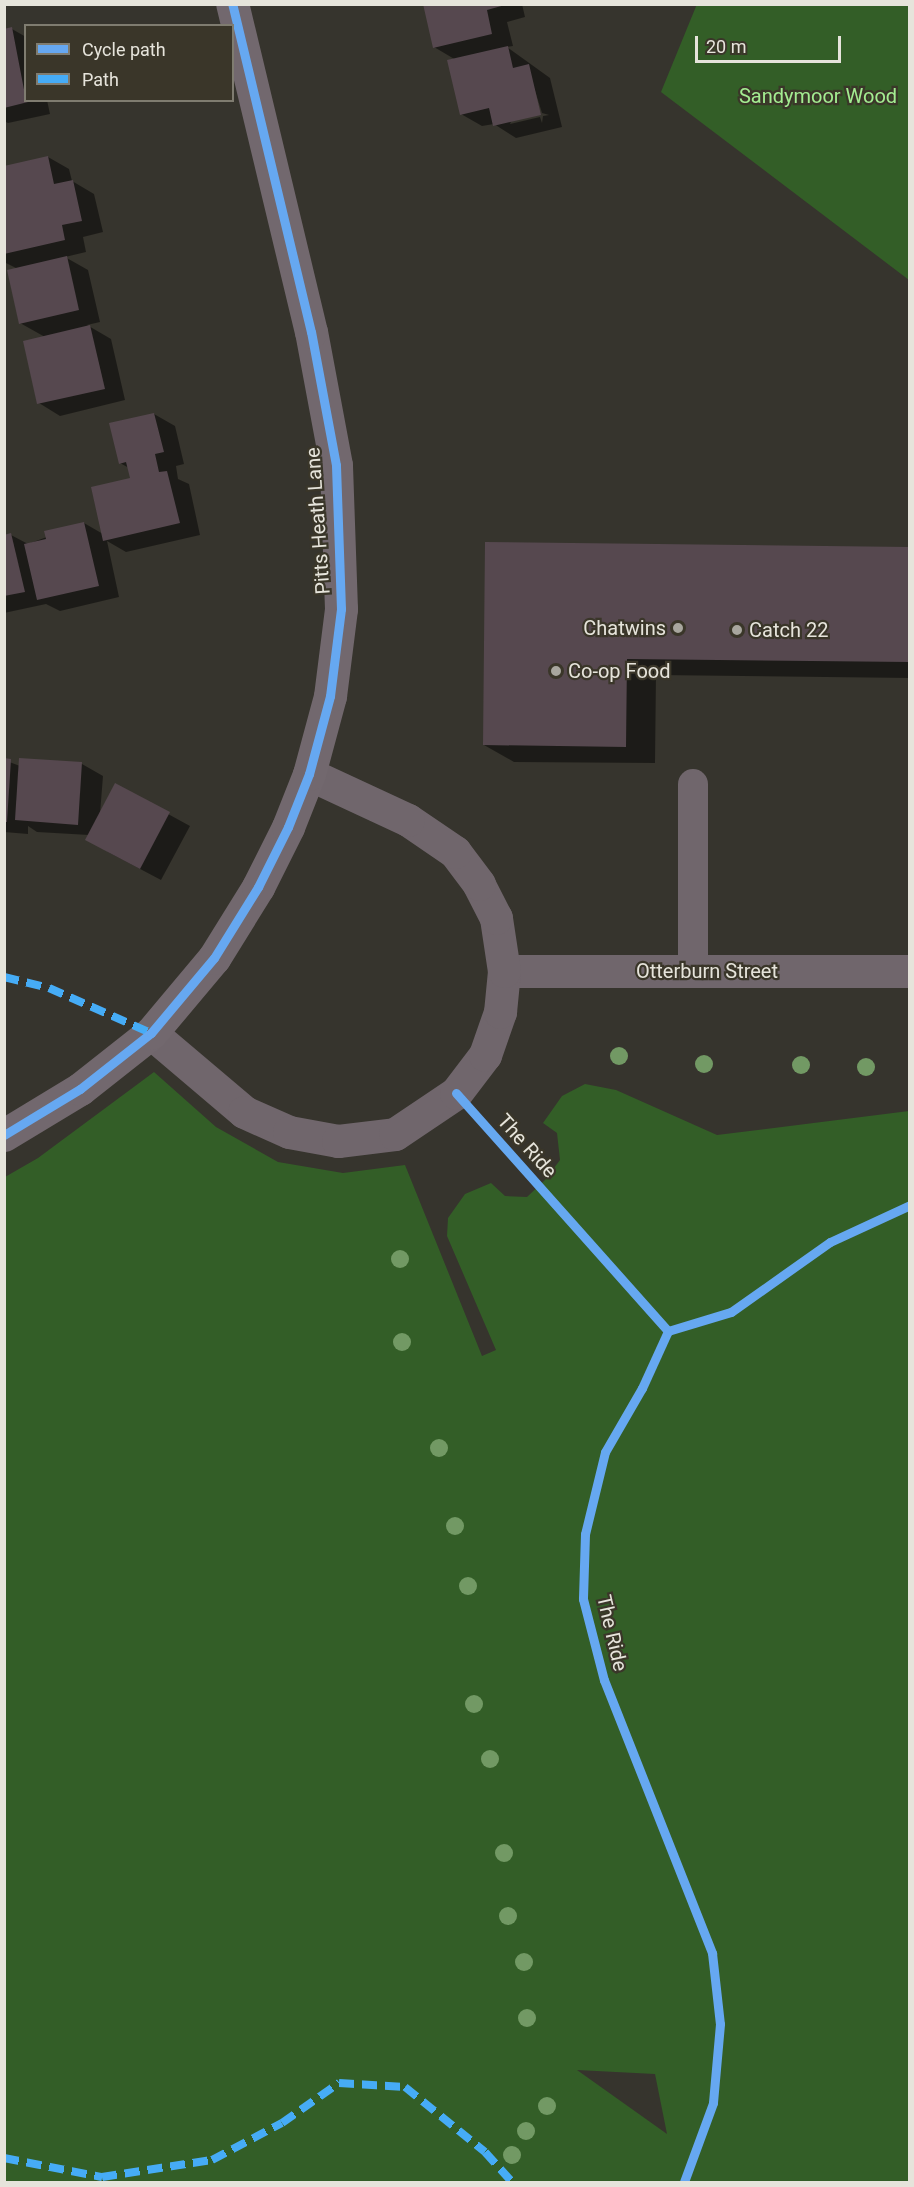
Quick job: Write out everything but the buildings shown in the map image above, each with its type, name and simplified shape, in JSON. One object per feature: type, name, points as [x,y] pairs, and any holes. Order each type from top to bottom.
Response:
[{"type":"street","name":"Pitts Heath Lane","points":[[4,1136],[80,1089],[151,1033],[214,958],[258,887],[309,774],[330,696],[341,609],[336,465],[311,332],[232,4]]},
{"type":"street","points":[[151,1033],[244,1112],[289,1132],[338,1141],[395,1134],[456,1094],[485,1055],[500,1012],[504,971],[496,918],[479,884],[455,852],[408,820],[309,774]]},
{"type":"street","name":"Otterburn Street","points":[[504,971],[909,971]]},
{"type":"lane","points":[[693,784],[693,971]]},
{"type":"green space","name":"Sandymoor Wood","points":[[697,4],[909,5],[909,280],[661,92]]},
{"type":"green space","points":[[154,1072],[216,1127],[278,1162],[343,1173],[405,1165],[482,1356],[496,1350],[447,1236],[448,1218],[465,1194],[491,1183],[505,1196],[527,1197],[545,1180],[560,1160],[557,1133],[543,1123],[562,1096],[585,1084],[616,1090],[717,1135],[909,1111],[909,2182],[5,2182],[5,1177],[38,1158]],"holes":[[[577,2070],[655,2074],[667,2134]]]},
{"type":"marked path","points":[[4,977],[49,988],[151,1033]]},
{"type":"marked path","points":[[4,2158],[102,2177],[212,2160],[282,2123],[339,2083],[405,2087],[485,2152],[512,2182]]},
{"type":"cycle path","points":[[4,1135],[80,1089],[151,1033],[214,958],[258,887],[288,827],[309,774],[330,696],[341,609],[336,465],[311,332],[232,4]]},
{"type":"cycle path","name":"The Ride","points":[[456,1093],[668,1331],[642,1388],[605,1452],[585,1534],[583,1599],[604,1680],[712,1953],[720,2024],[713,2103],[684,2182]]},
{"type":"cycle path","points":[[668,1331],[731,1312],[830,1242],[910,1205]]},
{"type":"place","name":"Chatwins","points":[[678,628]]},
{"type":"place","name":"Catch 22","points":[[737,630]]},
{"type":"place","name":"Co-op Food","points":[[556,671]]}]
